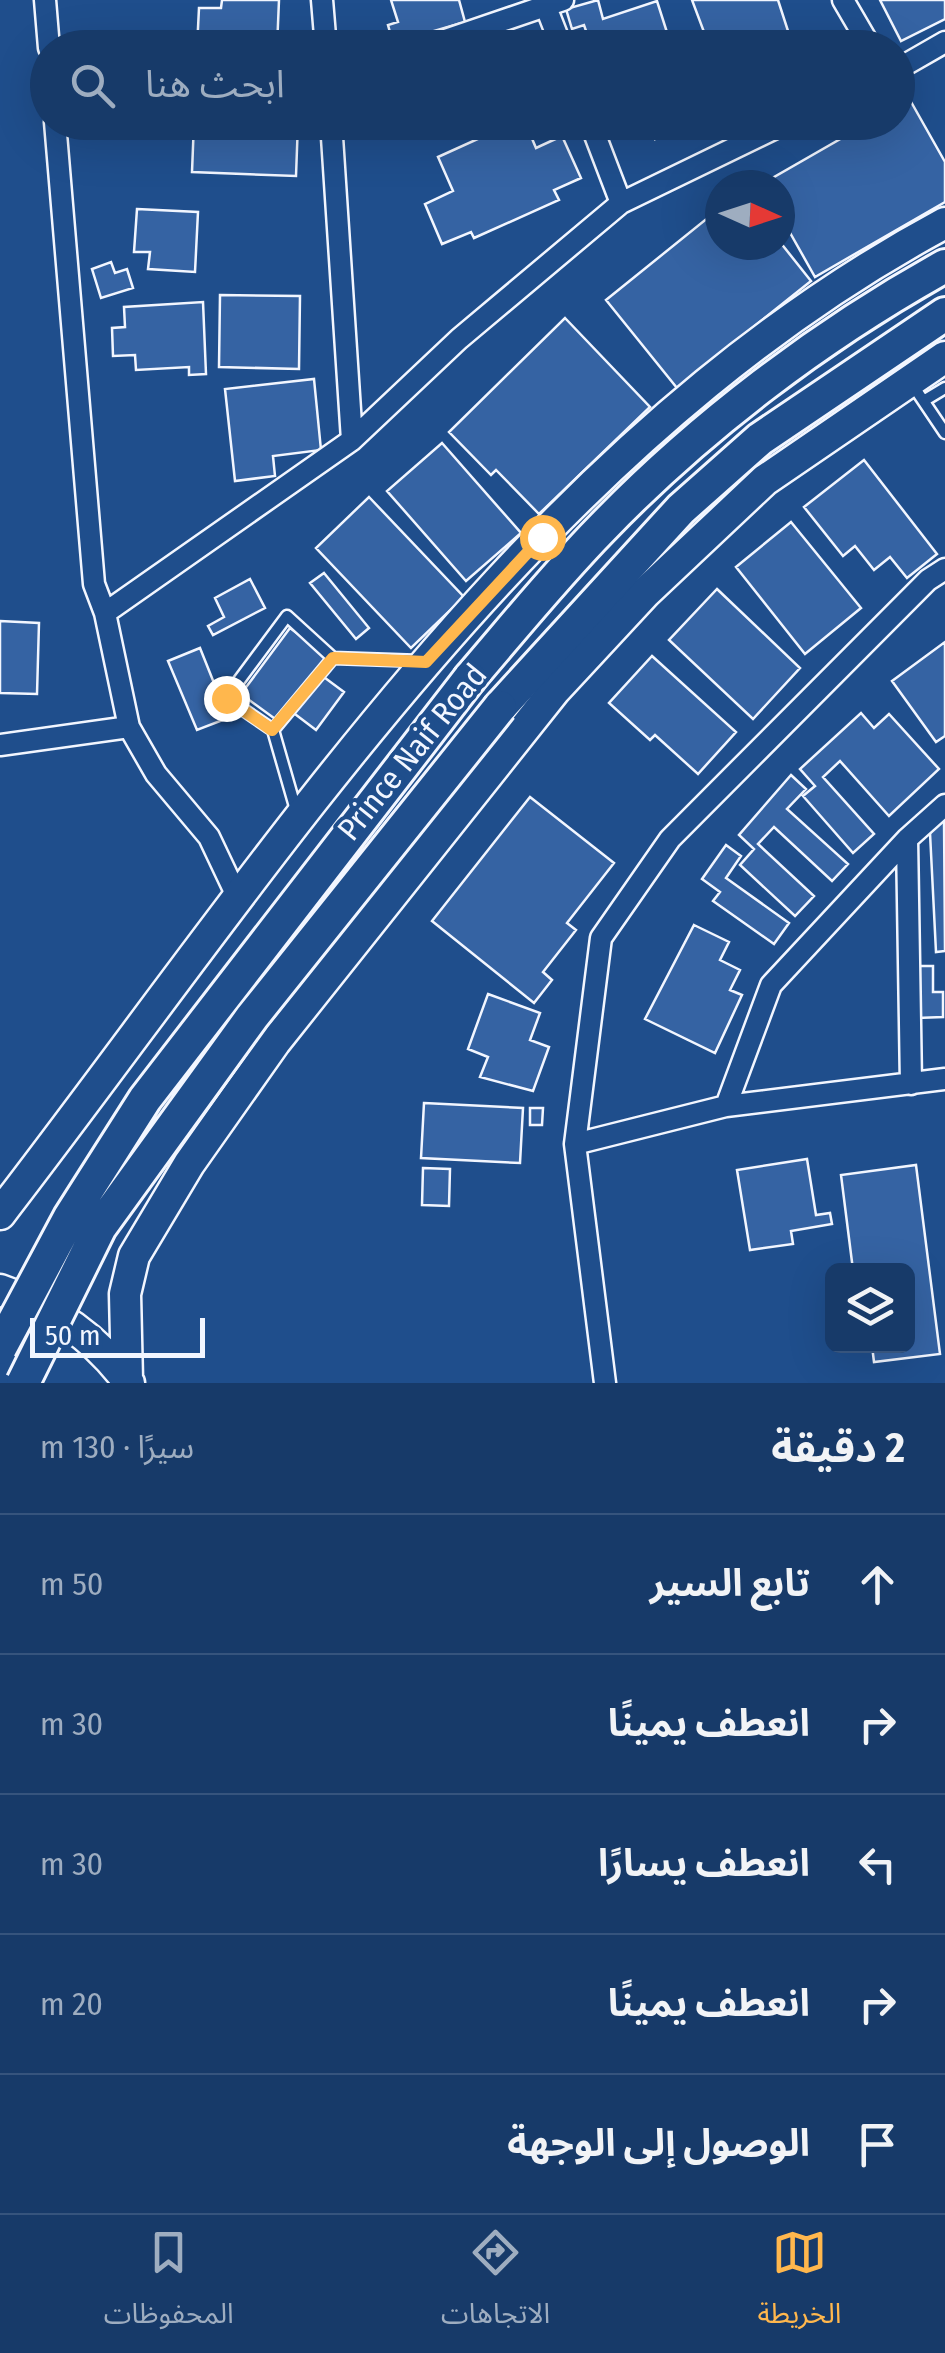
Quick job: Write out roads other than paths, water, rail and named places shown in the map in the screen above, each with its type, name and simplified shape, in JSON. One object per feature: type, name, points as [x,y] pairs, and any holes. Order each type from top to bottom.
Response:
[{"type":"main road","points":[[0,1214],[110,1071],[236,894],[426,662],[542,537],[646,438],[836,288],[945,224]]},
{"type":"main road","name":"Prince Naif Road","points":[[0,1348],[70,1216],[144,1099],[470,678],[601,529],[672,461],[878,304],[945,266]]},
{"type":"main road","name":"Prince Naif Road","points":[[23,1383],[100,1227],[252,1017],[500,706],[632,560],[720,474],[760,439],[945,314]]},
{"type":"main road","points":[[128,1381],[125,1294],[134,1256],[189,1164],[275,1042],[555,690],[646,592],[765,480],[917,390],[945,357]]},
{"type":"main road","points":[[0,1290],[71,1324],[128,1381]]},
{"type":"street","points":[[45,0],[48,30]]},
{"type":"street","points":[[322,0],[324,30]]},
{"type":"street","points":[[843,0],[860,30]]},
{"type":"street","points":[[475,30],[554,3],[559,30]]},
{"type":"street","points":[[915,59],[945,42]]},
{"type":"street","points":[[57,140],[94,584],[106,613],[129,727],[156,774],[209,836],[236,894]]},
{"type":"street","points":[[332,140],[352,440]]},
{"type":"street","points":[[597,140],[621,203]]},
{"type":"street","points":[[106,613],[352,440],[458,339],[621,203],[751,140]]},
{"type":"street","points":[[605,1383],[575,1144],[601,938],[670,839],[928,580],[945,569]]},
{"type":"street","points":[[0,745],[129,727]]},
{"type":"street","points":[[726,1106],[771,984],[907,839],[945,805]]},
{"type":"street","points":[[907,839],[911,1084]]},
{"type":"street","points":[[575,1144],[726,1106],[945,1079]]},
{"type":"lane","points":[[945,388],[917,390],[945,434]]},
{"type":"lane","points":[[299,820],[272,730],[226,698],[287,616],[333,658],[426,662]]},
{"type":"lane","points":[[272,730],[333,658]]}]
